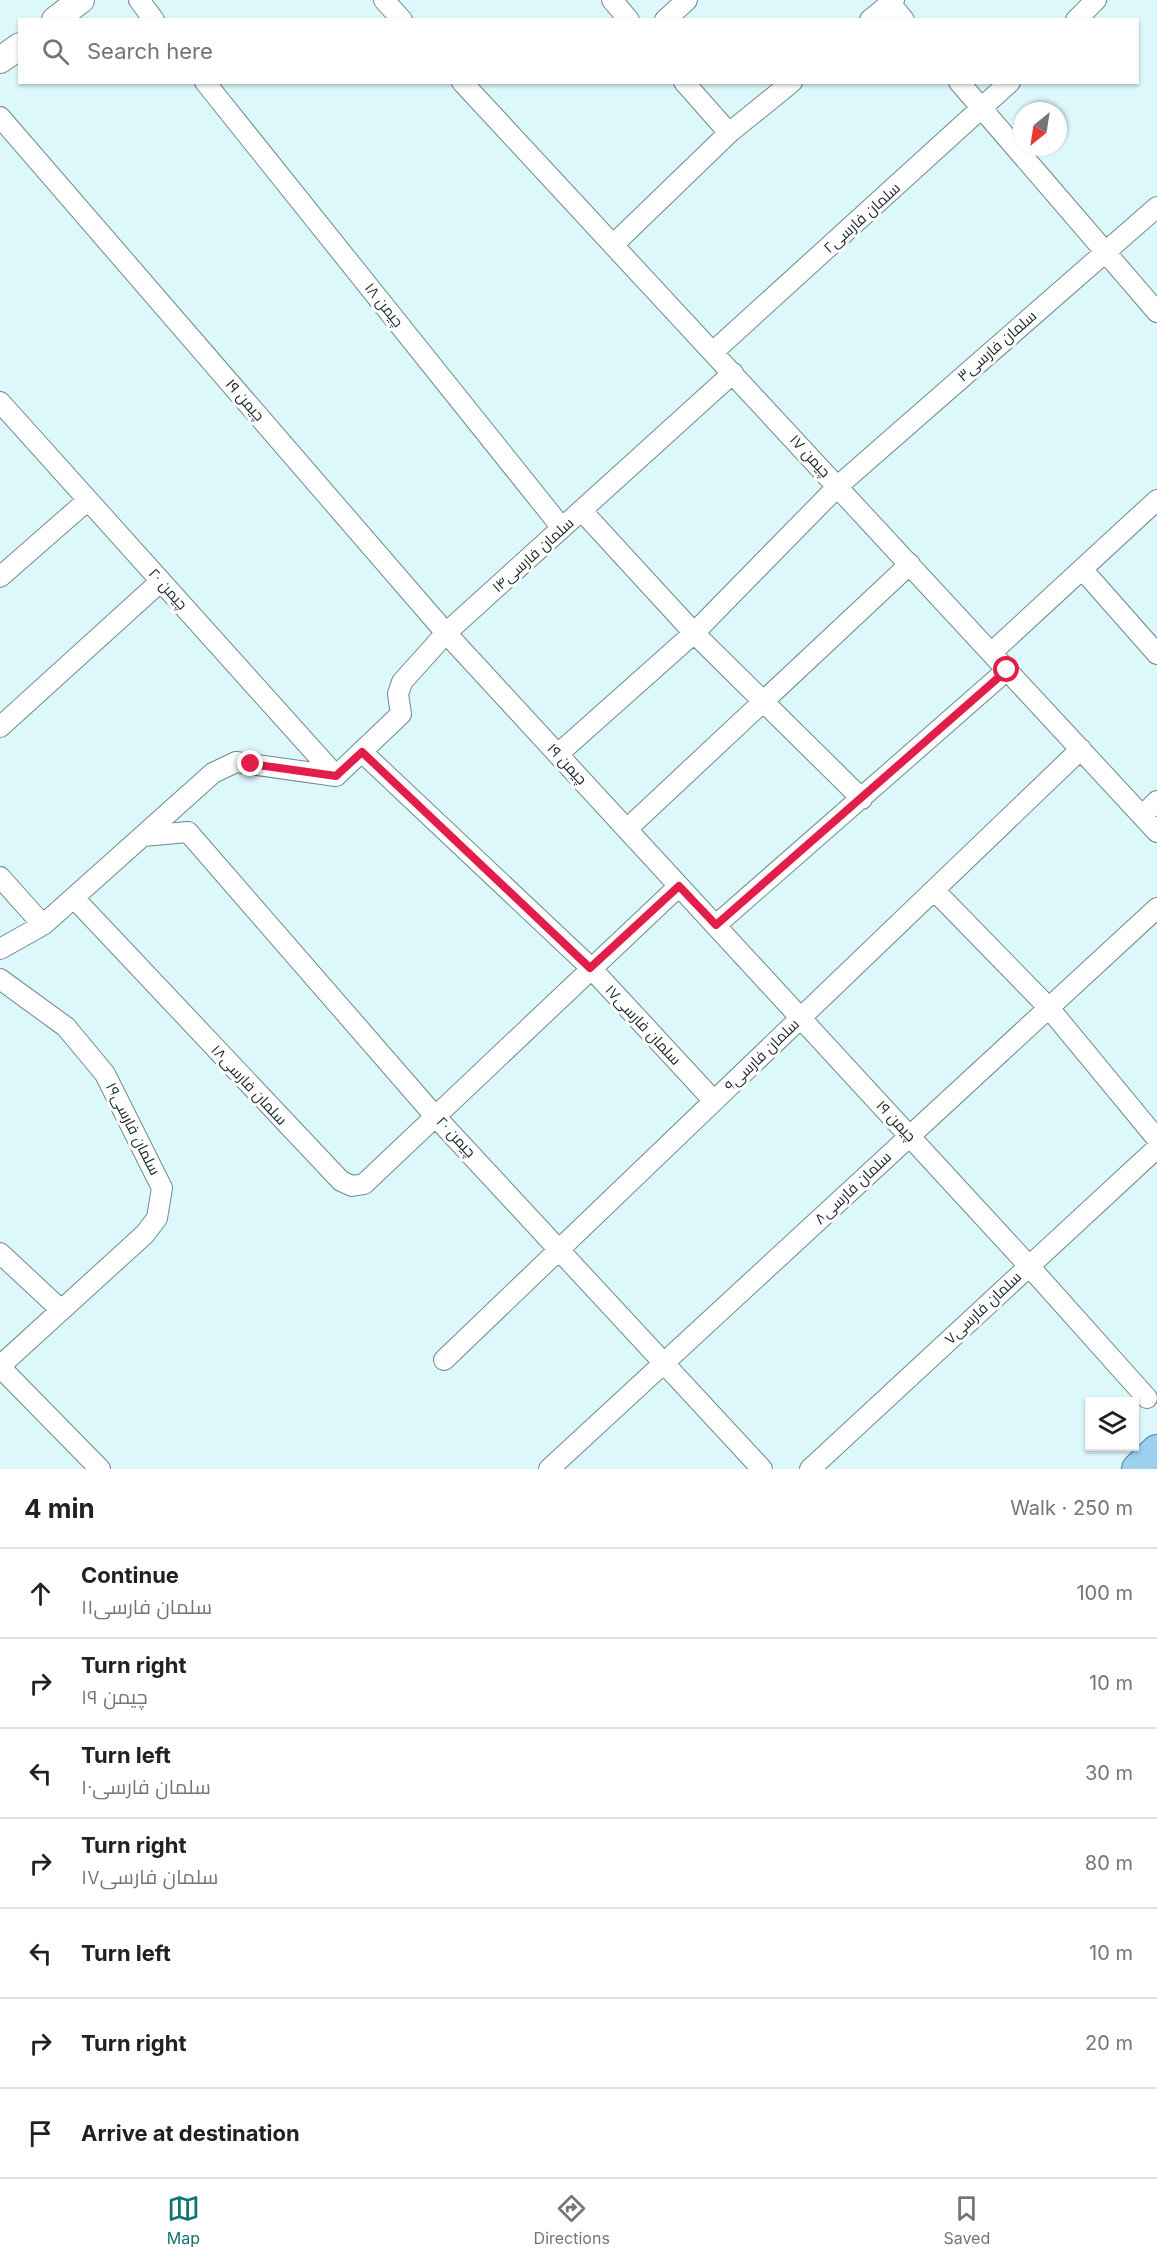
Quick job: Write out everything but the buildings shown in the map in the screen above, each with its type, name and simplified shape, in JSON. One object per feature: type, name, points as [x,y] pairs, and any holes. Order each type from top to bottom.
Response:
[{"type":"main road","points":[[1138,1469],[1157,1451]]},
{"type":"street","points":[[58,18],[81,0]]},
{"type":"street","points":[[139,0],[152,18]]},
{"type":"street","points":[[384,0],[400,18]]},
{"type":"street","points":[[612,0],[627,18]]},
{"type":"street","points":[[667,18],[687,0]]},
{"type":"street","points":[[1078,18],[1096,0]]},
{"type":"street","points":[[872,18],[892,2],[903,18]]},
{"type":"street","points":[[0,60],[18,47]]},
{"type":"street","name":"چیمن ۱۸","points":[[207,84],[562,528]]},
{"type":"street","name":"چیمن ۱۷","points":[[464,84],[1157,832]]},
{"type":"street","points":[[686,84],[729,133]]},
{"type":"street","points":[[614,244],[729,133],[790,84]]},
{"type":"street","points":[[961,84],[1157,312]]},
{"type":"street","name":"سلمان فارسی۲","points":[[713,352],[1008,84]]},
{"type":"street","name":"چیمن ۱۹","points":[[0,117],[446,633],[801,1017],[1147,1398]]},
{"type":"street","name":"سلمان فارسی۳","points":[[558,754],[694,633],[838,486],[1157,207]]},
{"type":"street","name":"سلمان فارسی۱۴","points":[[336,776],[401,714],[398,694],[402,682],[446,633],[734,373]]},
{"type":"street","name":"چیمن ۲۰","points":[[3,412],[88,500],[336,776]]},
{"type":"street","points":[[0,577],[88,500]]},
{"type":"street","points":[[991,653],[1157,501]]},
{"type":"street","points":[[582,511],[694,633],[862,799]]},
{"type":"street","points":[[627,829],[910,564]]},
{"type":"street","points":[[1082,569],[1157,654]]},
{"type":"street","points":[[0,728],[161,581]]},
{"type":"street","points":[[716,925],[1007,670]]},
{"type":"street","name":"سلمان فارسی۹","points":[[444,1360],[1081,749]]},
{"type":"street","name":"سلمان فارسی۱۷","points":[[362,752],[590,968],[714,1101]]},
{"type":"street","points":[[0,949],[43,925],[213,773],[228,764],[237,762],[336,776]]},
{"type":"street","points":[[1142,816],[1157,801]]},
{"type":"street","name":"چیمن ۲۰","points":[[143,836],[188,832],[434,1114],[561,1248],[762,1469]]},
{"type":"street","points":[[0,877],[43,925]]},
{"type":"street","points":[[434,1114],[679,886]]},
{"type":"street","points":[[934,890],[1048,1008],[1157,1139]]},
{"type":"street","name":"سلمان فارسی۱۸","points":[[74,898],[340,1181],[352,1186],[364,1184],[434,1114]]},
{"type":"street","name":"سلمان فارسی۸","points":[[549,1469],[1157,908]]},
{"type":"street","name":"سلمان فارسی۱۹","points":[[0,979],[66,1027],[105,1074],[162,1188],[157,1218],[145,1234],[0,1367]]},
{"type":"street","name":"سلمان فارسی۷","points":[[810,1469],[1157,1148]]},
{"type":"street","points":[[0,1253],[61,1310]]},
{"type":"street","points":[[0,1367],[100,1469]]},
{"type":"route","points":[[251,764],[336,776],[362,752],[590,968],[679,886],[716,925],[1007,670]]}]
